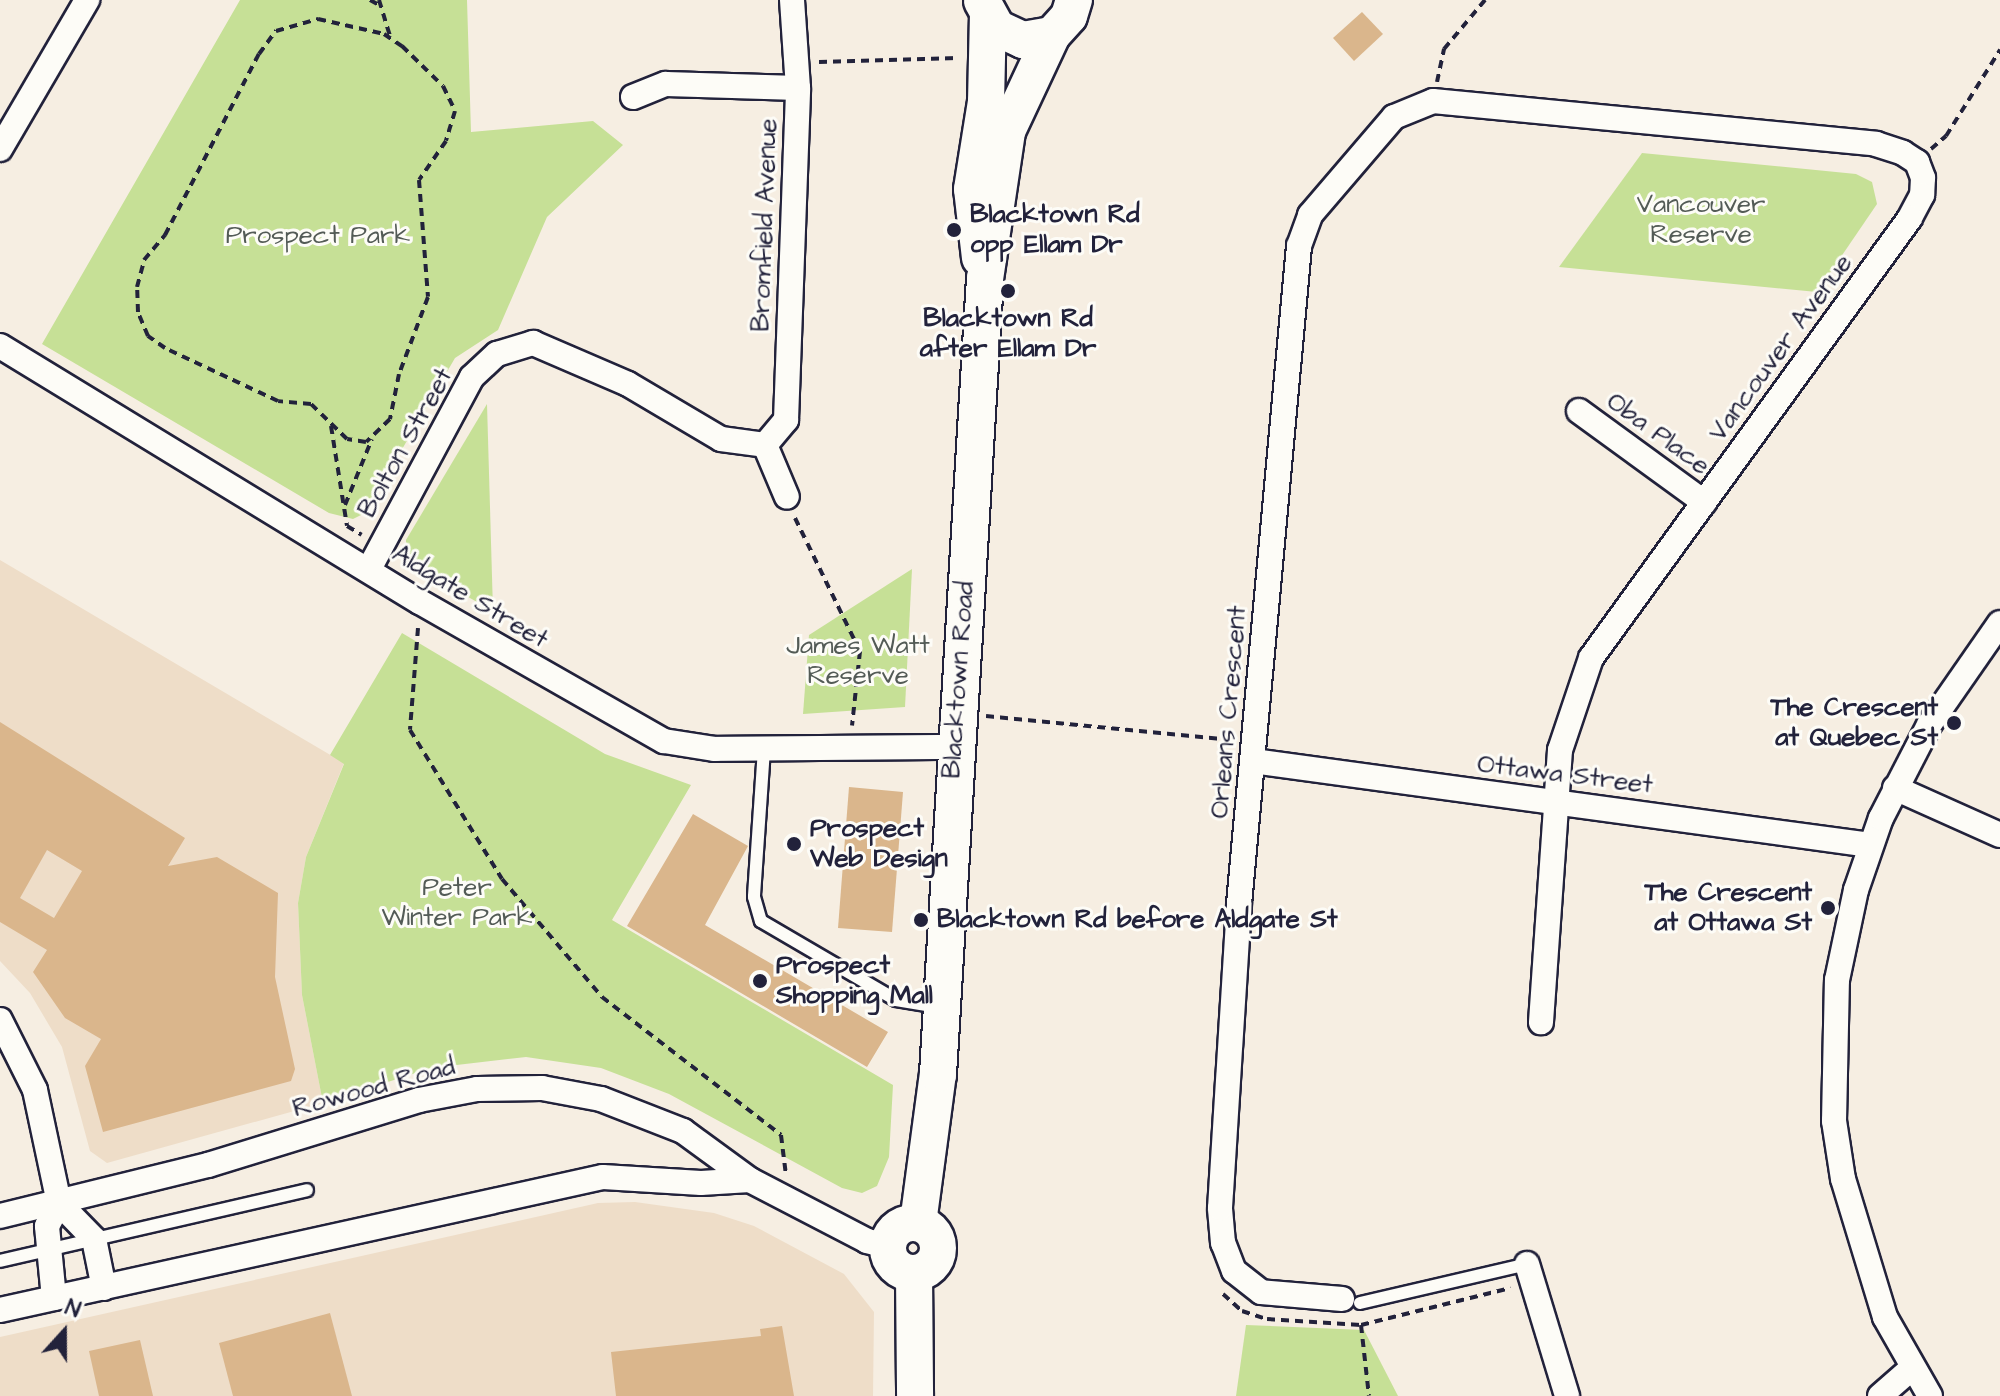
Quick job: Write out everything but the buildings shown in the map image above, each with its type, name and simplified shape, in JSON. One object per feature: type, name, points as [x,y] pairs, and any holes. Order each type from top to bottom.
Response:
[{"type":"main road","points":[[984,4],[1009,36],[1038,40],[1073,13]]},
{"type":"main road","name":"Blacktown Road","points":[[984,4],[986,102],[972,189],[973,231],[985,279]]},
{"type":"main road","name":"Blacktown Road","points":[[918,1223],[943,1008],[956,731],[985,279],[1007,131],[1073,13]]},
{"type":"main road","points":[[918,1223],[932,1231],[938,1246],[929,1268],[914,1274],[892,1263],[887,1246],[901,1225],[918,1223]]},
{"type":"main road","points":[[914,1274],[915,1396]]},
{"type":"street","points":[[0,149],[87,0]]},
{"type":"street","name":"Bromfield Avenue","points":[[765,445],[786,420],[798,88],[792,0]]},
{"type":"street","points":[[633,97],[666,84],[798,88]]},
{"type":"street","points":[[1433,101],[1876,144],[1917,162]]},
{"type":"street","name":"Orleans Crescent","points":[[1351,1301],[1261,1292],[1234,1271],[1223,1243],[1220,1208],[1238,919],[1299,246],[1310,215],[1394,117],[1433,101]]},
{"type":"street","name":"Vancouver Avenue","points":[[1541,1022],[1560,750],[1591,658],[1910,218],[1922,195],[1917,162]]},
{"type":"street","name":"Bolton Street","points":[[369,569],[472,377],[497,354],[533,343],[628,384],[721,439],[765,445]]},
{"type":"street","name":"Aldgate Street","points":[[0,346],[420,602],[664,741],[764,749],[850,748],[956,731]]},
{"type":"street","name":"Oba Place","points":[[1579,411],[1704,502]]},
{"type":"street","points":[[765,445],[787,497]]},
{"type":"street","points":[[1930,1396],[1911,1369],[1856,1236],[1834,1121],[1837,980],[1870,845],[1895,788],[1929,725],[2000,623]]},
{"type":"street","name":"Ottawa Street","points":[[1254,751],[1555,802],[1870,845]]},
{"type":"street","points":[[1895,788],[2000,835]]},
{"type":"street","points":[[0,1020],[35,1090],[59,1203],[94,1239],[104,1288]]},
{"type":"street","name":"Rowood Road","points":[[0,1216],[208,1165],[419,1100],[502,1088],[570,1092],[641,1112],[683,1131],[750,1180],[887,1246]]},
{"type":"street","points":[[0,1310],[603,1177],[701,1183],[750,1180]]},
{"type":"street","points":[[54,1298],[46,1251],[47,1226],[59,1203]]},
{"type":"street","points":[[1530,1273],[1567,1396]]},
{"type":"street","points":[[1880,1396],[1911,1369]]},
{"type":"lane","points":[[764,749],[754,897],[761,921],[896,1000],[943,1008]]},
{"type":"lane","points":[[0,1261],[307,1190]]},
{"type":"lane","points":[[1351,1301],[1530,1273]]},
{"type":"path","points":[[370,0],[380,3],[390,37]]},
{"type":"path","points":[[1433,101],[1444,49],[1485,0]]},
{"type":"path","points":[[318,19],[390,37],[443,86],[454,122],[419,180],[428,297],[399,374],[390,419],[366,442],[347,439],[311,404],[278,401],[165,348],[143,327],[137,287],[144,260],[165,235],[218,128],[276,31],[318,19]]},
{"type":"path","points":[[1917,162],[1946,136],[2000,50]]},
{"type":"path","points":[[797,62],[986,58]]},
{"type":"path","points":[[330,424],[347,526],[382,545]]},
{"type":"path","points":[[344,509],[373,437]]},
{"type":"path","points":[[787,497],[860,651],[850,748]]},
{"type":"path","points":[[420,602],[410,730],[418,744],[502,879],[602,997],[781,1135],[788,1200]]},
{"type":"path","points":[[956,731],[1254,751]]},
{"type":"path","points":[[1369,1396],[1361,1325],[1530,1273]]},
{"type":"shaded area","points":[[0,560],[344,763],[306,857],[298,903],[302,995],[323,1103],[107,1163],[90,1151],[62,1047],[30,993],[0,961]]},
{"type":"shaded area","points":[[635,1202],[714,1213],[754,1226],[844,1274],[874,1312],[873,1396],[0,1396],[0,1337],[598,1203]]},
{"type":"green space","name":"Prospect Park","points":[[240,0],[467,0],[471,132],[593,121],[623,145],[547,217],[498,330],[455,358],[365,513],[353,519],[329,513],[42,344]]},
{"type":"green space","name":"Vancouver Reserve","points":[[1642,153],[1856,174],[1872,182],[1877,204],[1817,292],[1559,267]]},
{"type":"green space","points":[[487,404],[493,611],[406,562],[406,540]]},
{"type":"green space","name":"James Watt Reserve","points":[[912,569],[905,707],[803,714],[809,635]]},
{"type":"green space","name":"Peter Winter Park","points":[[402,633],[605,754],[691,785],[612,920],[893,1085],[889,1157],[877,1186],[862,1193],[842,1188],[669,1094],[601,1068],[526,1057],[431,1068],[323,1103],[302,995],[298,903],[306,857],[344,764],[330,755]]},
{"type":"green space","points":[[1246,1325],[1364,1330],[1398,1396],[1236,1396]]},
{"type":"place","name":"Blacktown Rd opp Ellam Dr","points":[[954,230]]},
{"type":"place","name":"Blacktown Rd after Ellam Dr","points":[[1008,291]]},
{"type":"place","name":"The Crescent at Quebec St","points":[[1954,723]]},
{"type":"place","name":"Prospect Web Design","points":[[794,844]]},
{"type":"place","name":"The Crescent at Ottawa St","points":[[1828,908]]},
{"type":"place","name":"Blacktown Rd before Aldgate St","points":[[921,920]]},
{"type":"place","name":"Prospect Shopping Mall","points":[[760,981]]}]
